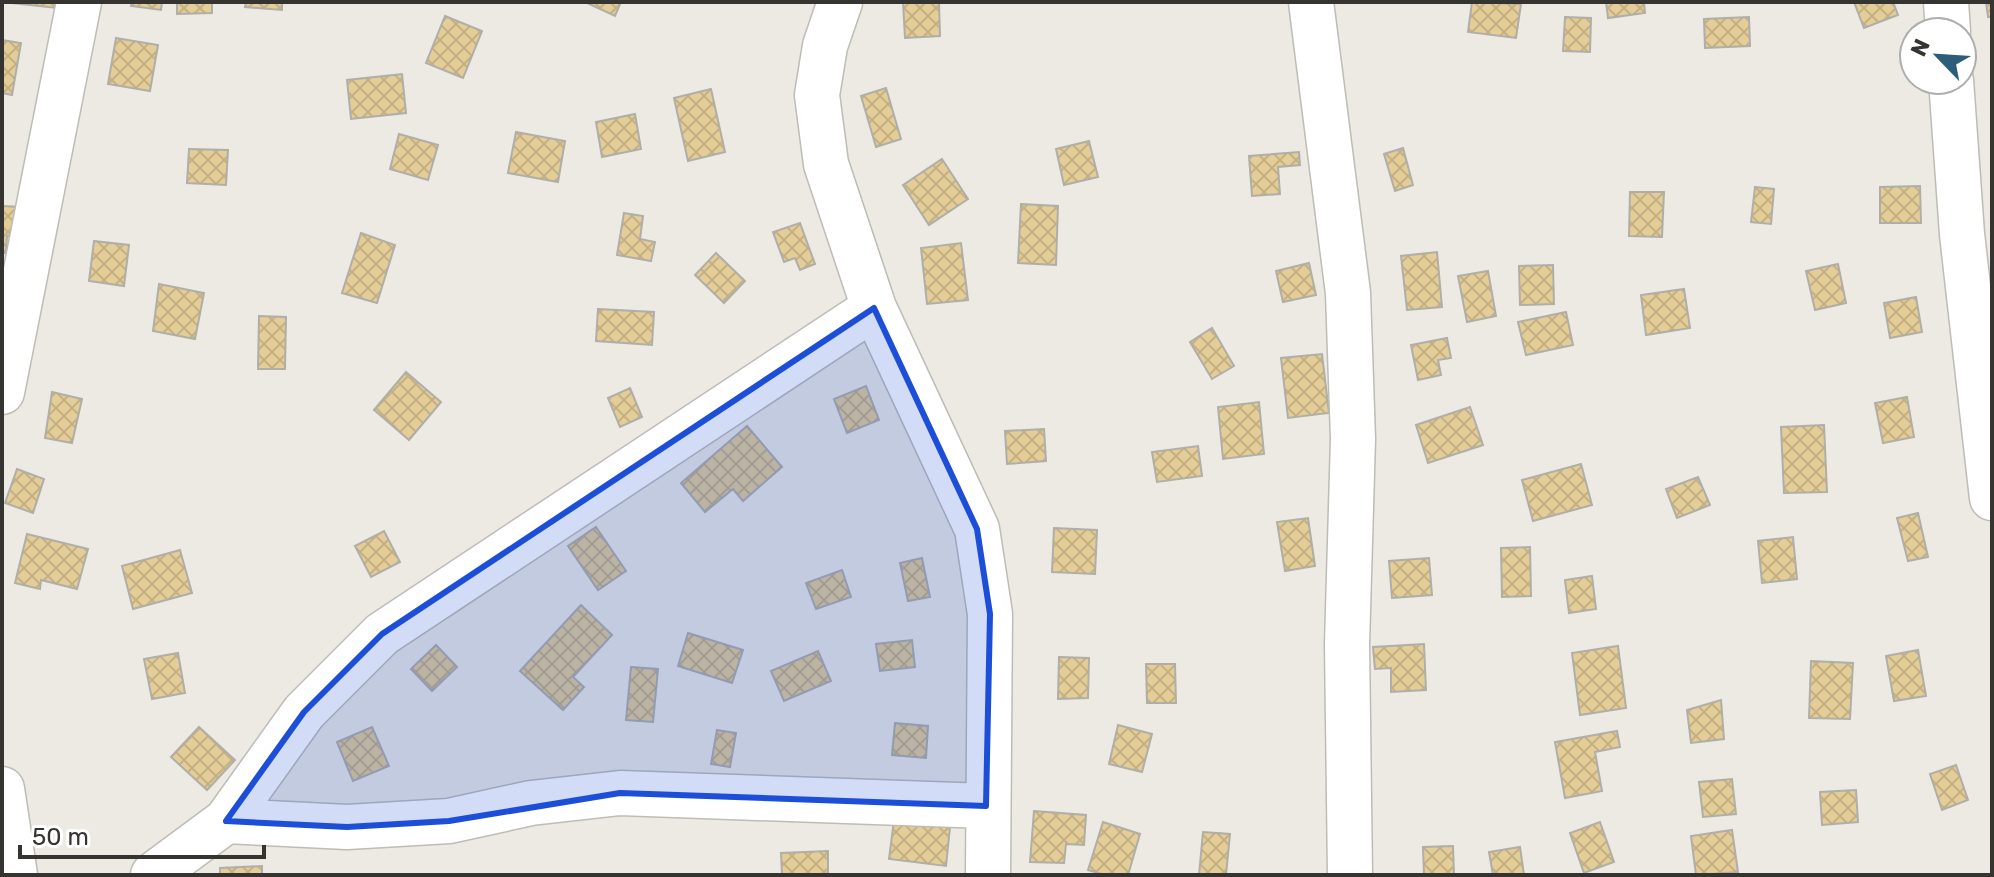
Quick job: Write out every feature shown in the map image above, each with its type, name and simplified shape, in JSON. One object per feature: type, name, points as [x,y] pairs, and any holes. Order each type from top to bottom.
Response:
[{"type":"street","points":[[2,392],[79,2]]},
{"type":"street","points":[[840,2],[825,46],[817,95],[826,164],[874,308],[977,529],[990,614],[986,806],[988,875]]},
{"type":"street","points":[[1311,2],[1348,293],[1353,439],[1347,644],[1350,875]]},
{"type":"street","points":[[1952,96],[1962,234],[1992,498]]},
{"type":"street","points":[[153,875],[226,821],[304,712],[382,634],[874,308]]},
{"type":"street","points":[[2,789],[15,875]]},
{"type":"street","points":[[226,821],[347,827],[449,821],[531,803],[620,793],[986,806]]},
{"type":"highlighted area","points":[[874,308],[977,529],[990,614],[986,806],[620,793],[449,821],[347,827],[226,821],[304,712],[382,634]]},
{"type":"building","points":[[2,2],[57,2],[57,8]]},
{"type":"building","points":[[132,2],[162,2],[161,10],[131,6]]},
{"type":"building","points":[[177,2],[212,2],[212,13],[177,14]]},
{"type":"building","points":[[246,2],[282,2],[282,10],[245,7]]},
{"type":"building","points":[[585,2],[621,2],[615,16]]},
{"type":"building","points":[[903,2],[939,2],[940,36],[905,38]]},
{"type":"building","points":[[1472,2],[1521,4],[1516,38],[1468,32]]},
{"type":"building","points":[[1606,2],[1644,2],[1645,13],[1608,18]]},
{"type":"building","points":[[1854,2],[1893,2],[1898,15],[1864,28]]},
{"type":"building","points":[[1986,2],[1992,2],[1992,17],[1988,17]]},
{"type":"building","points":[[445,16],[482,31],[463,78],[426,63]]},
{"type":"building","points":[[1565,17],[1591,18],[1590,52],[1563,51]]},
{"type":"building","points":[[1749,17],[1750,46],[1705,48],[1704,19]]},
{"type":"building","points":[[116,38],[158,45],[150,91],[108,84]]},
{"type":"building","points":[[2,40],[21,43],[12,95],[2,93]]},
{"type":"building","points":[[402,74],[406,113],[351,119],[347,80]]},
{"type":"building","points":[[886,88],[901,139],[876,147],[861,96]]},
{"type":"building","points":[[711,89],[725,152],[688,161],[674,98]]},
{"type":"building","points":[[635,114],[641,149],[602,157],[596,122]]},
{"type":"building","points":[[516,132],[565,141],[558,182],[508,173]]},
{"type":"building","points":[[399,134],[438,145],[428,180],[390,169]]},
{"type":"building","points":[[1089,141],[1098,177],[1064,185],[1056,149]]},
{"type":"building","points":[[1403,148],[1413,185],[1395,191],[1384,154]]},
{"type":"building","points":[[189,149],[228,150],[226,185],[187,183]]},
{"type":"building","points":[[1299,152],[1300,165],[1278,167],[1280,194],[1252,196],[1249,156]]},
{"type":"building","points":[[942,159],[968,199],[929,225],[903,185]]},
{"type":"building","points":[[1920,186],[1921,223],[1880,223],[1880,187]]},
{"type":"building","points":[[1755,187],[1774,189],[1771,224],[1751,222]]},
{"type":"building","points":[[1630,192],[1664,192],[1662,237],[1629,236]]},
{"type":"building","points":[[1021,204],[1058,206],[1056,265],[1018,263]]},
{"type":"building","points":[[2,206],[22,207],[21,237],[7,236],[6,253],[2,253]]},
{"type":"building","points":[[624,213],[643,216],[640,239],[655,242],[651,261],[617,255]]},
{"type":"building","points":[[800,223],[815,264],[800,270],[795,258],[784,262],[773,232]]},
{"type":"building","points":[[361,233],[395,245],[377,303],[342,293]]},
{"type":"building","points":[[94,241],[129,245],[124,286],[89,281]]},
{"type":"building","points":[[961,243],[968,300],[927,304],[921,248]]},
{"type":"building","points":[[1437,252],[1442,307],[1407,310],[1401,256]]},
{"type":"building","points":[[716,253],[745,281],[724,303],[695,275]]},
{"type":"building","points":[[1309,263],[1316,295],[1283,302],[1276,271]]},
{"type":"building","points":[[1838,264],[1846,303],[1815,310],[1806,271]]},
{"type":"building","points":[[1553,265],[1554,304],[1520,305],[1519,266]]},
{"type":"building","points":[[1488,271],[1496,316],[1467,322],[1458,276]]},
{"type":"building","points":[[159,284],[204,293],[195,339],[153,331]]},
{"type":"building","points":[[1684,289],[1690,328],[1646,335],[1641,295]]},
{"type":"building","points":[[1916,297],[1922,332],[1890,338],[1884,303]]},
{"type":"building","points":[[598,309],[654,312],[652,345],[596,341]]},
{"type":"building","points":[[1566,312],[1573,345],[1526,355],[1518,322]]},
{"type":"building","points":[[259,316],[286,317],[285,369],[258,369]]},
{"type":"building","points":[[1212,328],[1234,366],[1212,379],[1190,342]]},
{"type":"building","points":[[1447,338],[1451,358],[1438,360],[1441,375],[1418,380],[1411,345]]},
{"type":"building","points":[[1322,354],[1329,413],[1288,418],[1281,358]]},
{"type":"building","points":[[406,372],[441,402],[409,440],[374,410]]},
{"type":"building","points":[[866,386],[879,420],[847,433],[834,399]]},
{"type":"building","points":[[630,388],[642,417],[620,427],[608,398]]},
{"type":"building","points":[[52,392],[82,399],[72,443],[45,438]]},
{"type":"building","points":[[1907,397],[1914,437],[1883,443],[1875,403]]},
{"type":"building","points":[[1259,402],[1264,454],[1223,459],[1218,407]]},
{"type":"building","points":[[1470,407],[1483,445],[1428,463],[1416,425]]},
{"type":"building","points":[[1824,425],[1827,492],[1784,493],[1781,427]]},
{"type":"building","points":[[747,426],[782,467],[743,501],[733,489],[705,512],[681,483]]},
{"type":"building","points":[[1044,429],[1046,461],[1007,464],[1005,431]]},
{"type":"building","points":[[1198,446],[1202,476],[1157,482],[1152,452]]},
{"type":"building","points":[[1581,464],[1592,505],[1533,521],[1522,480]]},
{"type":"building","points":[[17,469],[44,479],[33,513],[5,503]]},
{"type":"building","points":[[1698,477],[1710,505],[1677,518],[1666,489]]},
{"type":"building","points":[[1918,513],[1928,557],[1908,561],[1897,518]]},
{"type":"building","points":[[1308,518],[1315,566],[1285,571],[1277,522]]},
{"type":"building","points":[[596,527],[626,571],[598,590],[568,546]]},
{"type":"building","points":[[1054,528],[1097,530],[1095,574],[1052,572]]},
{"type":"building","points":[[384,531],[400,562],[371,577],[355,546]]},
{"type":"building","points":[[27,534],[88,549],[77,589],[41,580],[40,589],[15,583]]},
{"type":"building","points":[[1793,537],[1797,579],[1762,583],[1758,541]]},
{"type":"building","points":[[1530,547],[1531,596],[1502,597],[1501,548]]},
{"type":"building","points":[[180,550],[192,593],[133,609],[122,566]]},
{"type":"building","points":[[922,558],[930,597],[908,601],[900,563]]},
{"type":"building","points":[[1429,558],[1432,595],[1392,598],[1389,561]]},
{"type":"building","points":[[842,570],[851,597],[816,609],[806,583]]},
{"type":"building","points":[[1592,576],[1596,609],[1569,613],[1565,580]]},
{"type":"building","points":[[581,605],[612,635],[573,677],[584,687],[563,710],[520,671]]},
{"type":"building","points":[[688,633],[743,650],[732,683],[678,666]]},
{"type":"building","points":[[912,640],[915,667],[880,671],[876,644]]},
{"type":"building","points":[[1424,644],[1426,690],[1391,692],[1391,668],[1375,669],[1373,647]]},
{"type":"building","points":[[436,645],[457,667],[432,691],[411,669]]},
{"type":"building","points":[[1618,646],[1626,708],[1580,715],[1572,653]]},
{"type":"building","points":[[1918,650],[1926,696],[1894,701],[1886,656]]},
{"type":"building","points":[[818,651],[831,681],[784,701],[771,671]]},
{"type":"building","points":[[178,653],[185,693],[152,699],[144,659]]},
{"type":"building","points":[[1059,657],[1089,658],[1088,698],[1058,699]]},
{"type":"building","points":[[1811,661],[1853,663],[1850,719],[1809,718]]},
{"type":"building","points":[[1146,664],[1175,664],[1176,703],[1147,703]]},
{"type":"building","points":[[631,667],[658,669],[653,722],[626,720]]},
{"type":"building","points":[[1721,700],[1724,739],[1691,743],[1687,710]]},
{"type":"building","points":[[895,723],[928,726],[926,758],[892,755]]},
{"type":"building","points":[[1118,725],[1152,734],[1142,772],[1109,764]]},
{"type":"building","points":[[199,727],[235,760],[207,790],[171,757]]},
{"type":"building","points":[[372,727],[389,766],[353,781],[337,742]]},
{"type":"building","points":[[717,730],[736,733],[730,767],[711,764]]},
{"type":"building","points":[[1617,731],[1620,747],[1595,752],[1602,791],[1565,798],[1555,742]]},
{"type":"building","points":[[1956,765],[1968,800],[1942,810],[1930,774]]},
{"type":"building","points":[[1732,779],[1736,814],[1703,817],[1699,782]]},
{"type":"building","points":[[1856,790],[1858,822],[1822,825],[1820,792]]},
{"type":"building","points":[[1034,811],[1086,815],[1084,845],[1066,844],[1064,863],[1030,862]]},
{"type":"building","points":[[894,820],[950,827],[946,866],[889,859]]},
{"type":"building","points":[[1103,822],[1140,834],[1128,875],[1105,875],[1088,870]]},
{"type":"building","points":[[1600,822],[1614,862],[1584,873],[1570,833]]},
{"type":"building","points":[[1732,830],[1738,872],[1696,875],[1691,836]]},
{"type":"building","points":[[1203,832],[1230,834],[1226,875],[1199,875]]},
{"type":"building","points":[[1453,846],[1454,875],[1424,875],[1423,847]]},
{"type":"building","points":[[1520,847],[1524,875],[1493,875],[1489,852]]},
{"type":"building","points":[[828,851],[828,875],[782,875],[781,853]]},
{"type":"building","points":[[262,866],[262,875],[220,875],[220,868]]}]
